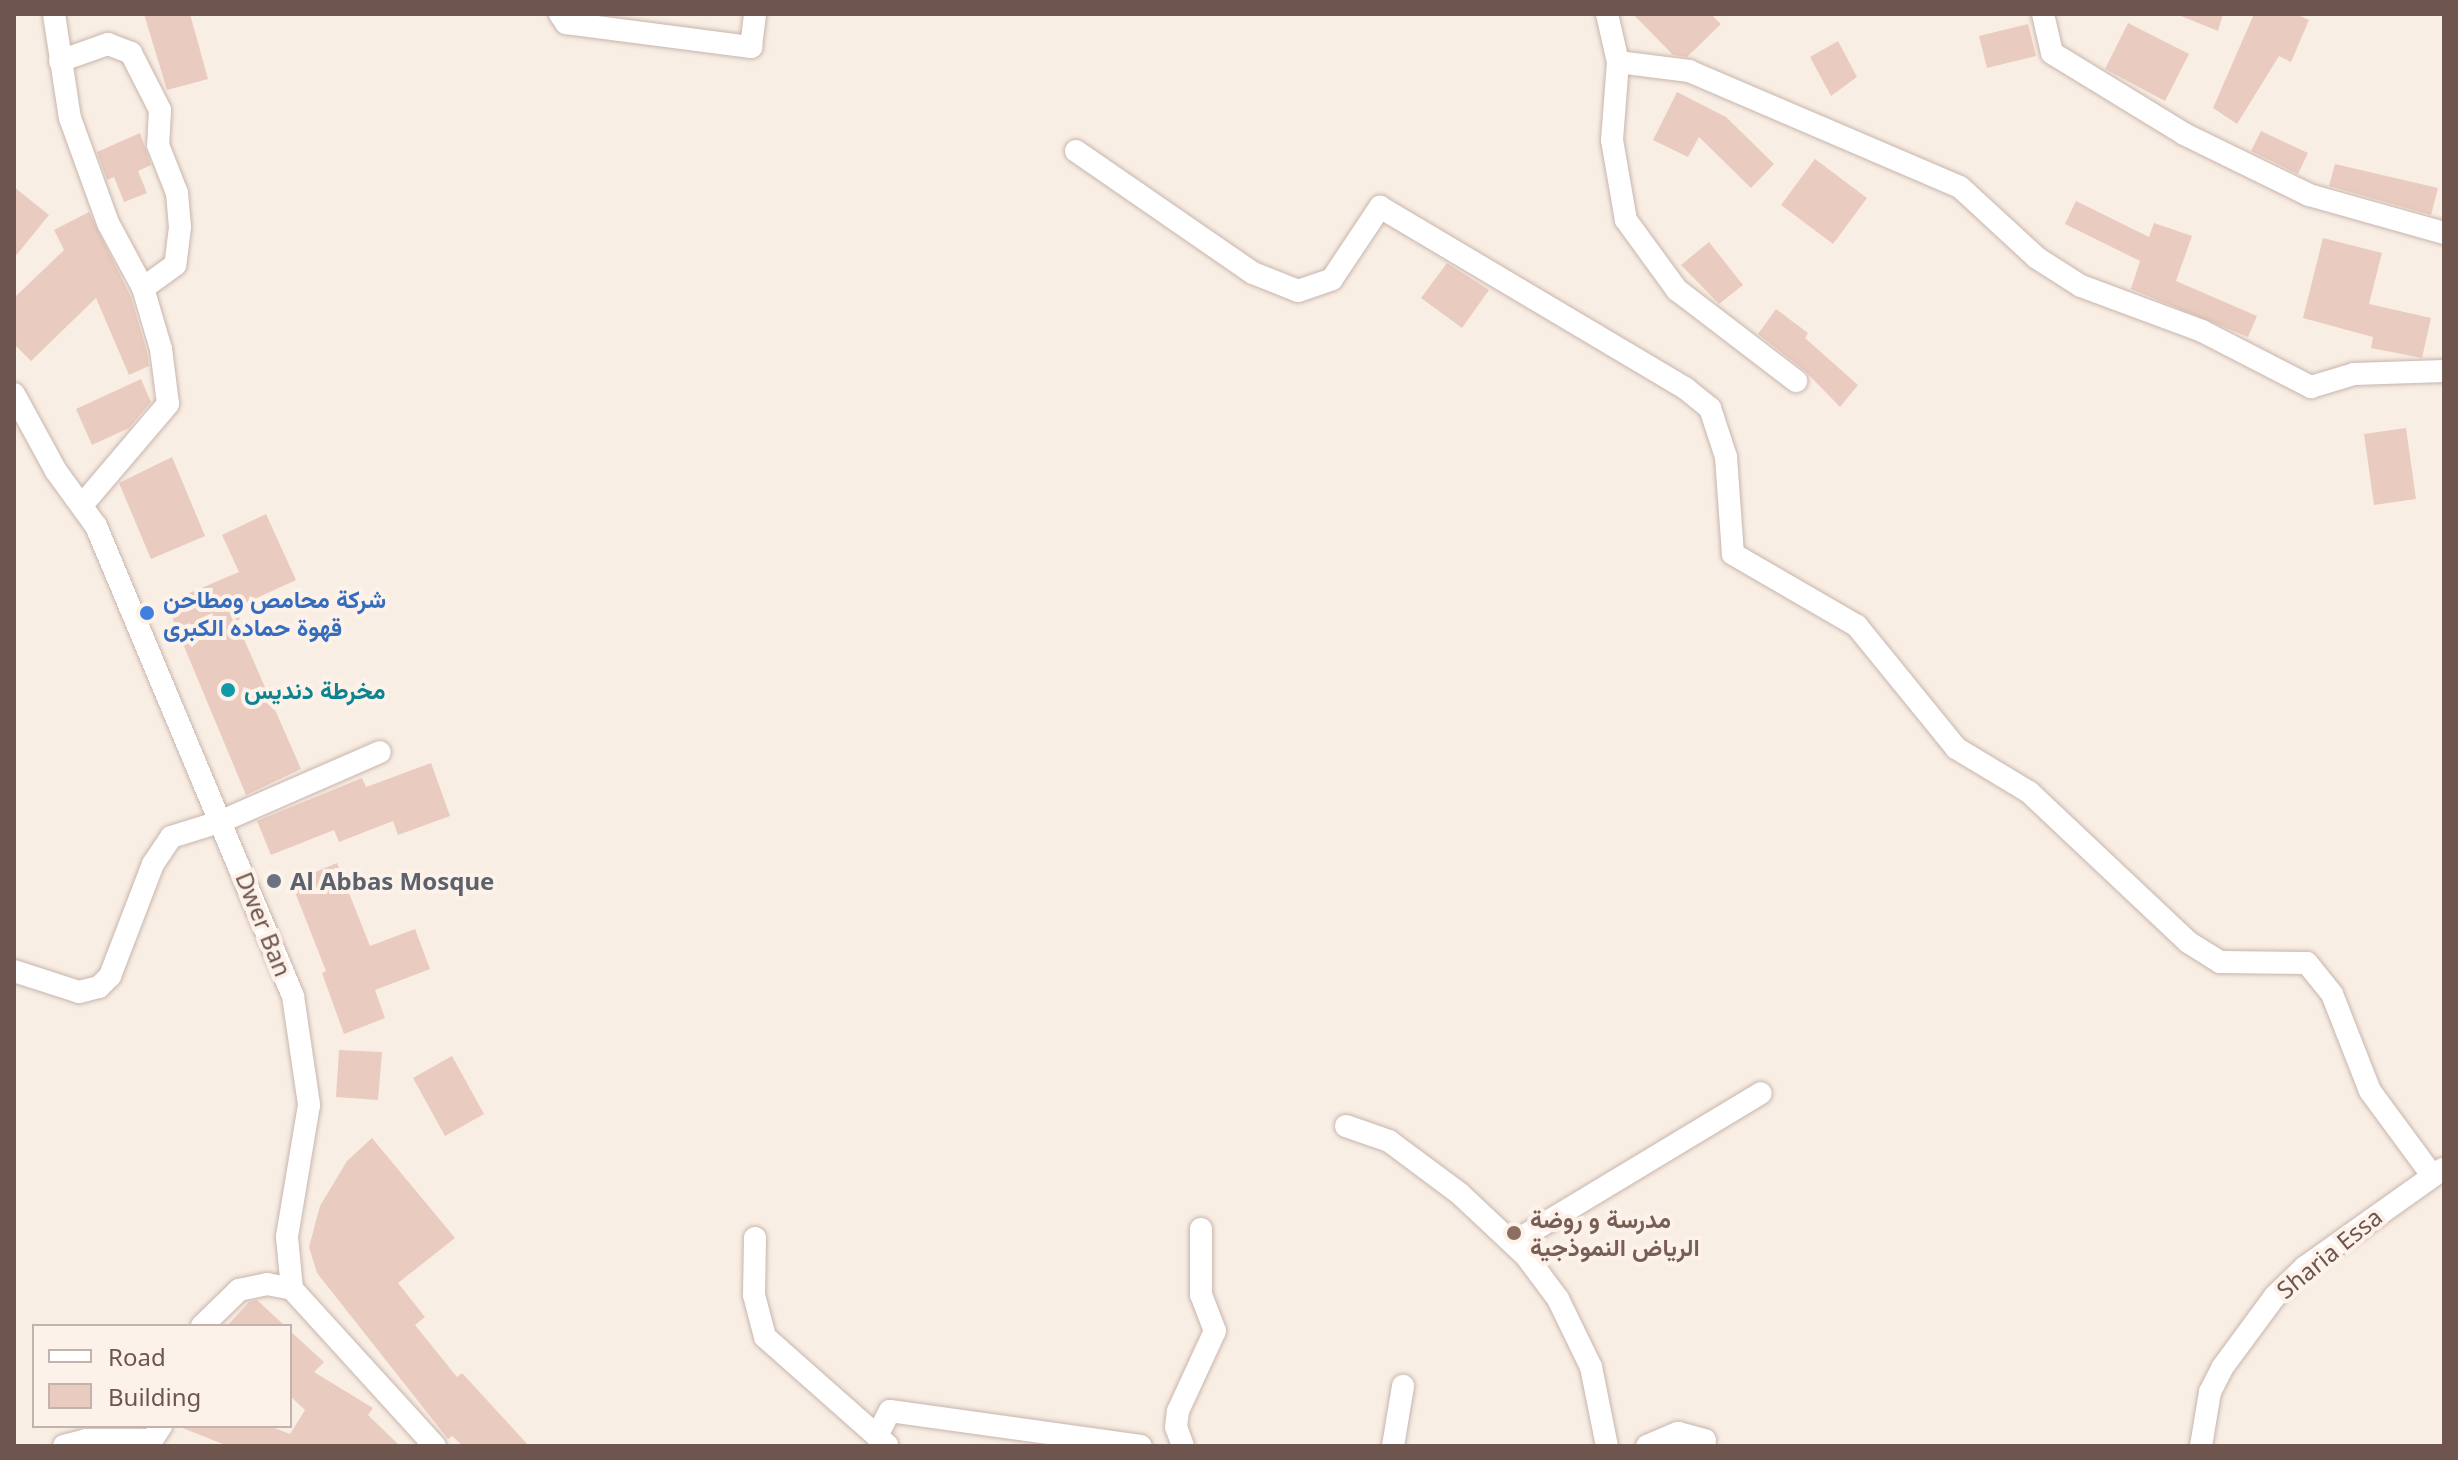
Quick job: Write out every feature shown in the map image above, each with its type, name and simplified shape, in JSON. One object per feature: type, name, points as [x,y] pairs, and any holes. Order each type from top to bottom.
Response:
[{"type":"street","points":[[54,14],[70,118],[108,223],[143,288],[161,349],[168,404],[83,504]]},
{"type":"street","points":[[560,14],[566,23],[751,47],[755,14]]},
{"type":"street","points":[[1607,14],[1618,62],[1612,140],[1626,220],[1677,290],[1796,381]]},
{"type":"street","points":[[2043,14],[2052,53],[2184,134],[2309,195],[2444,233]]},
{"type":"street","points":[[60,61],[108,44],[131,53],[160,110],[158,145],[177,193],[180,227],[175,265],[143,288]]},
{"type":"street","points":[[1618,62],[1689,71],[1960,187],[2037,258],[2081,286],[2202,331],[2311,387],[2354,374],[2444,371]]},
{"type":"street","points":[[1076,151],[1253,273],[1298,291],[1332,279],[1380,207],[1685,388],[1710,408],[1726,457],[1733,554],[1857,626],[1956,748],[2029,792],[2188,942],[2220,962],[2307,963],[2332,994],[2370,1091],[2438,1171]]},
{"type":"street","name":"Dwer Ban","points":[[14,394],[56,471],[83,504],[222,821],[293,996],[305,1049],[308,1127],[287,1237],[292,1289]]},
{"type":"street","points":[[14,971],[79,992],[104,984],[160,849],[171,837],[222,821],[380,752]]},
{"type":"street","points":[[1514,1242],[1761,1093]]},
{"type":"street","points":[[1346,1126],[1389,1141],[1514,1242],[1558,1299],[1591,1367],[1607,1446]]},
{"type":"street","name":"Sharia Essa","points":[[2201,1446],[2210,1392],[2257,1317],[2305,1267],[2438,1171]]},
{"type":"street","points":[[1183,1446],[1176,1427],[1178,1411],[1215,1331],[1201,1295],[1201,1229]]},
{"type":"street","points":[[755,1238],[754,1295],[765,1337],[882,1441],[890,1411],[1141,1446]]},
{"type":"street","points":[[204,1324],[239,1290],[267,1284],[292,1289],[435,1446]]},
{"type":"street","points":[[1393,1446],[1403,1386]]},
{"type":"street","points":[[1647,1446],[1678,1433],[1705,1440]]},
{"type":"street","points":[[64,1446],[86,1440],[160,1437]]},
{"type":"building","points":[[144,14],[190,14],[208,79],[167,90]]},
{"type":"building","points":[[1633,14],[1711,14],[1721,24],[1687,57],[1673,55]]},
{"type":"building","points":[[2176,14],[2223,14],[2218,31]]},
{"type":"building","points":[[2254,14],[2296,14],[2309,20],[2291,62],[2279,56],[2237,124],[2213,108]]},
{"type":"building","points":[[2128,23],[2189,54],[2165,101],[2105,69]]},
{"type":"building","points":[[2028,24],[2036,56],[1987,68],[1979,36]]},
{"type":"building","points":[[1838,41],[1857,77],[1831,96],[1810,57]]},
{"type":"building","points":[[1677,92],[1726,117],[1774,164],[1751,188],[1699,137],[1688,157],[1653,140]]},
{"type":"building","points":[[2261,131],[2308,153],[2298,174],[2251,151]]},
{"type":"building","points":[[140,133],[151,165],[138,171],[147,193],[124,202],[114,177],[107,180],[97,152]]},
{"type":"building","points":[[1815,159],[1867,198],[1833,244],[1781,205]]},
{"type":"building","points":[[2335,164],[2438,188],[2431,215],[2329,186]]},
{"type":"building","points":[[14,187],[49,215],[14,258]]},
{"type":"building","points":[[2076,201],[2149,237],[2154,223],[2192,236],[2176,281],[2257,316],[2248,337],[2131,289],[2140,261],[2065,224]]},
{"type":"building","points":[[89,212],[131,297],[147,352],[149,366],[129,375],[96,298],[31,361],[14,344],[14,298],[64,250],[54,230]]},
{"type":"building","points":[[2323,238],[2382,253],[2369,304],[2431,318],[2422,358],[2371,348],[2373,337],[2303,318]]},
{"type":"building","points":[[1709,242],[1743,285],[1719,304],[1681,265]]},
{"type":"building","points":[[1447,263],[1489,290],[1462,328],[1421,298]]},
{"type":"building","points":[[1776,309],[1808,333],[1805,338],[1858,385],[1840,407],[1804,370],[1758,334]]},
{"type":"building","points":[[141,379],[151,402],[129,428],[92,445],[76,409]]},
{"type":"building","points":[[2406,428],[2416,499],[2374,505],[2364,434]]},
{"type":"building","points":[[172,457],[205,536],[151,559],[119,483]]},
{"type":"building","points":[[266,514],[296,580],[235,608],[240,619],[236,621],[301,769],[246,795],[166,603],[239,572],[222,535]]},
{"type":"building","points":[[431,763],[450,816],[398,835],[393,821],[339,842],[334,830],[271,855],[257,821],[362,778],[366,787]]},
{"type":"building","points":[[337,863],[370,946],[415,929],[430,969],[375,990],[385,1018],[344,1034],[322,973],[326,971],[291,882]]},
{"type":"building","points":[[339,1050],[382,1052],[378,1100],[336,1097]]},
{"type":"building","points":[[452,1056],[484,1114],[445,1136],[413,1078]]},
{"type":"building","points":[[372,1138],[455,1238],[398,1283],[425,1317],[415,1325],[457,1377],[462,1373],[529,1446],[463,1446],[452,1436],[448,1439],[317,1273],[309,1247],[320,1206],[347,1161]]},
{"type":"building","points":[[257,1300],[283,1324],[229,1324],[249,1302]]},
{"type":"building","points":[[292,1333],[324,1362],[314,1372],[373,1408],[368,1415],[400,1446],[228,1446],[183,1428],[274,1428],[290,1434],[305,1410],[292,1398]]},
{"type":"place","name":"شركة محامص ومطاحن قهوة حماده الكبرى","points":[[147,613]]},
{"type":"place","name":"مخرطة دنديس","points":[[228,690]]},
{"type":"place","name":"Al Abbas Mosque","points":[[274,881]]},
{"type":"place","name":"مدرسة و روضة الرياض النموذجية","points":[[1514,1233]]}]
